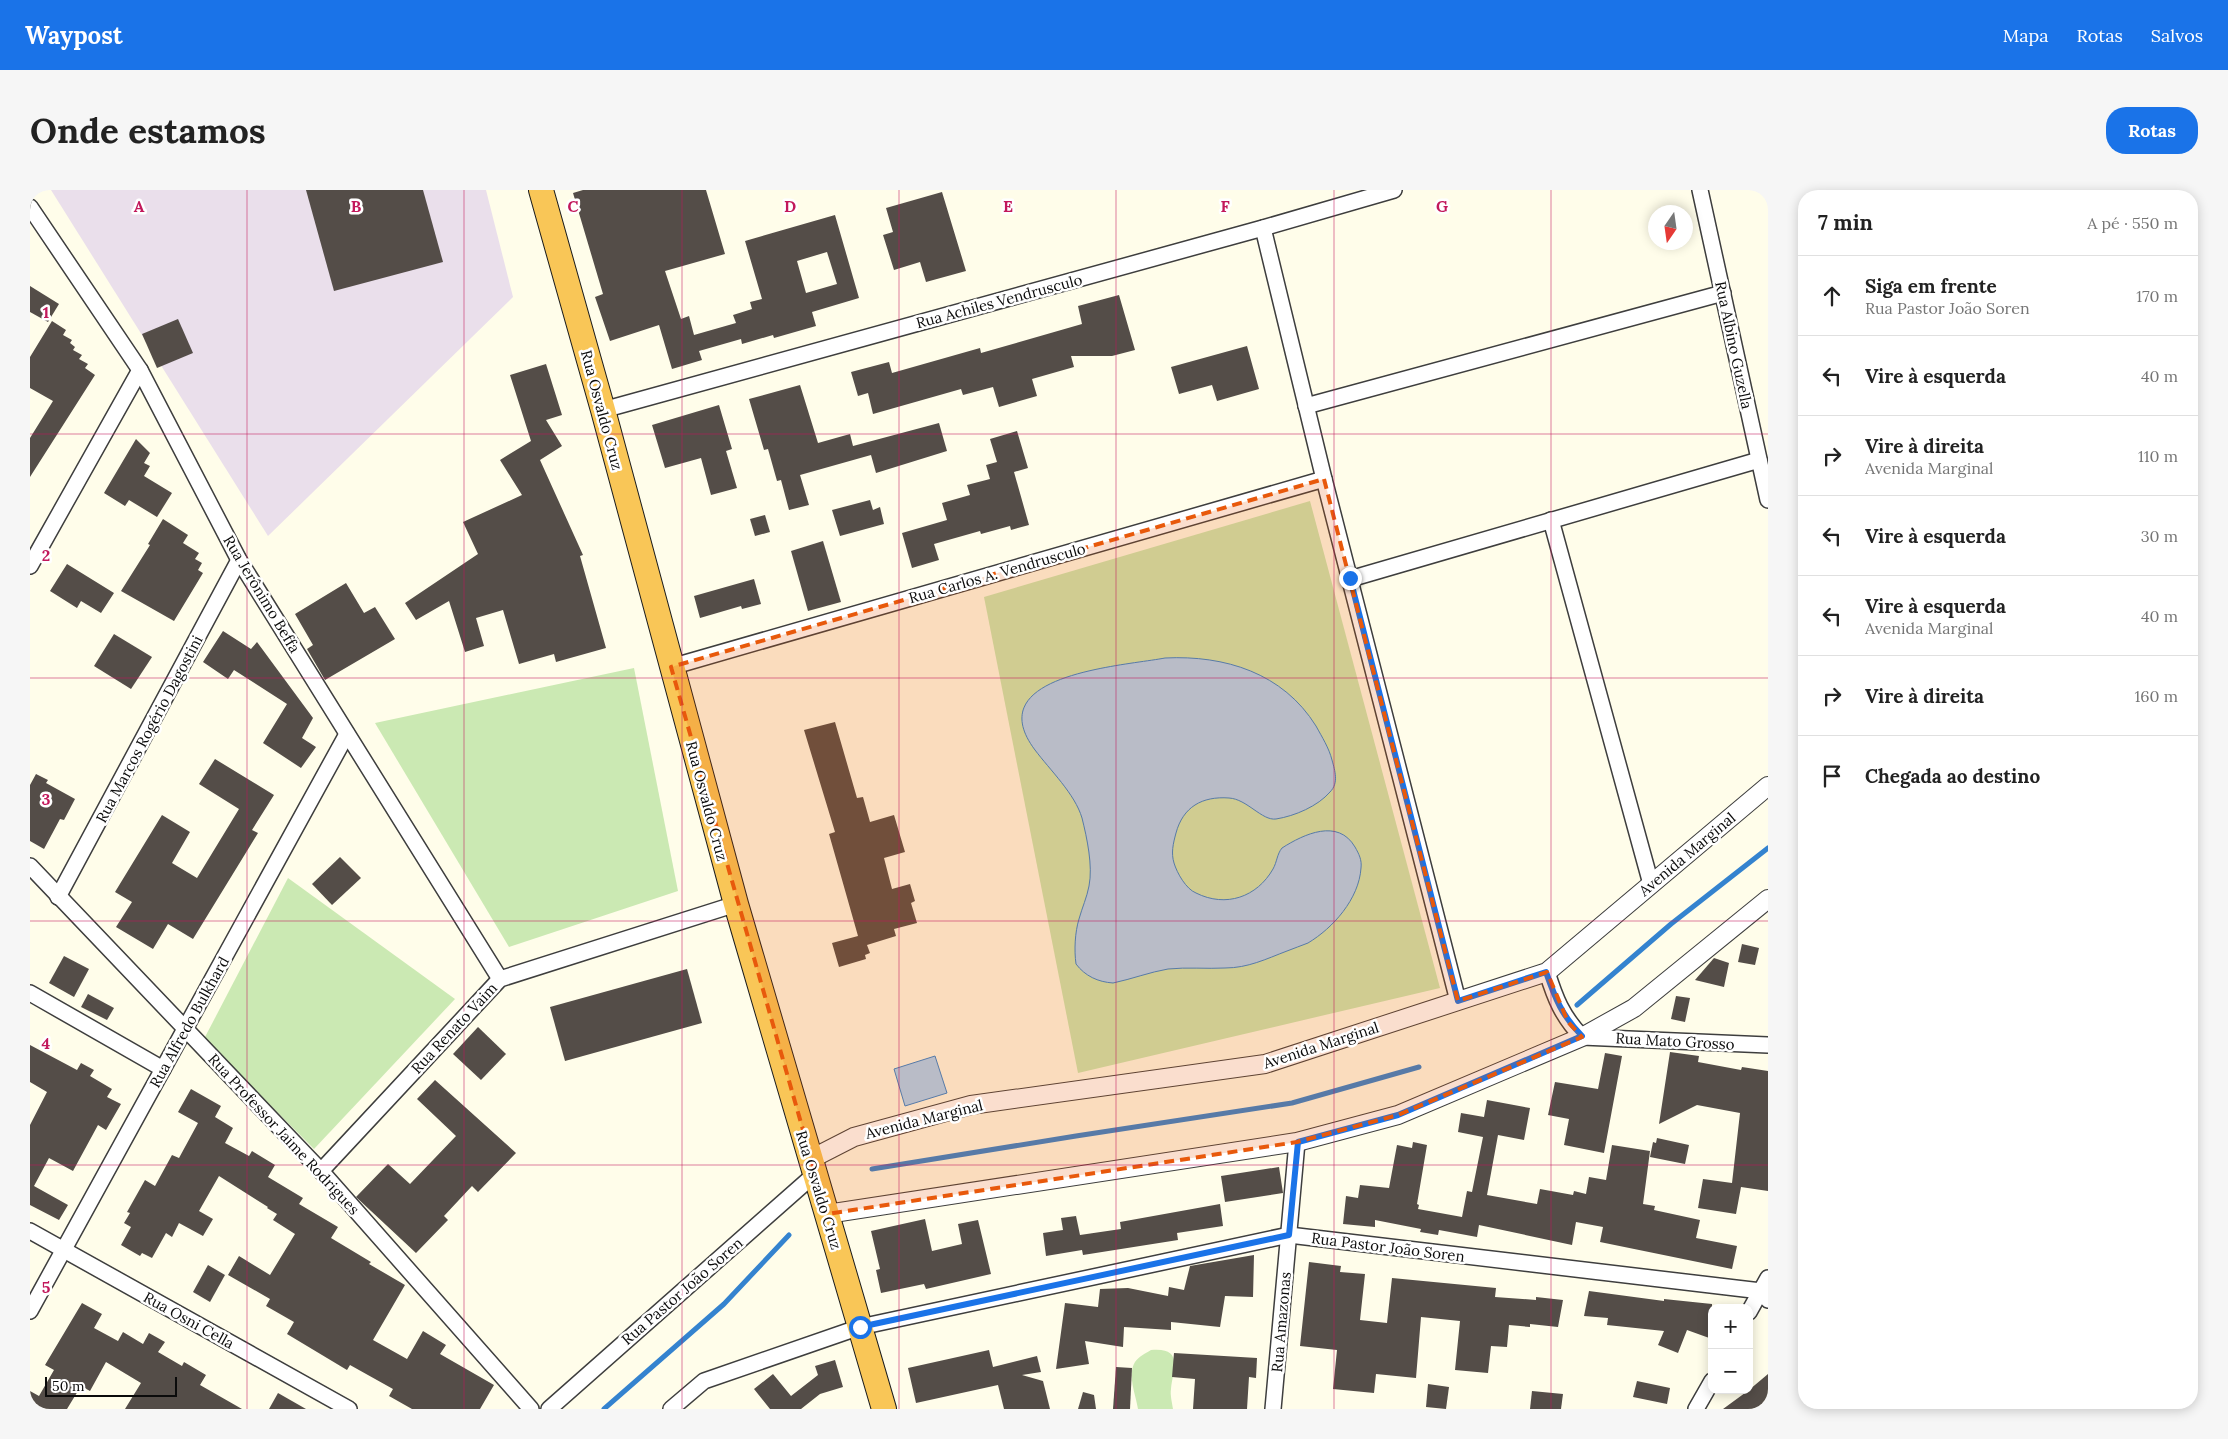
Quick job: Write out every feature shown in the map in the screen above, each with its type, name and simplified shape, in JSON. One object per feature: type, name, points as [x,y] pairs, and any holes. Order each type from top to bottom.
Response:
[{"type":"highway","name":"Rua Osvaldo Cruz","points":[[541,190],[603,410],[736,904],[884,1409]]},
{"type":"street","name":"Rua Achiles Vendrusculo","points":[[603,410],[1263,228],[1394,190]]},
{"type":"street","name":"Rua Albino Guzella","points":[[1700,190],[1768,500]]},
{"type":"street","name":"Rua Jerônimo Beffa","points":[[30,207],[140,370],[239,560],[500,980]]},
{"type":"street","points":[[1263,228],[1324,479],[1458,1001]]},
{"type":"street","points":[[1306,406],[1723,294]]},
{"type":"street","points":[[30,566],[140,370]]},
{"type":"street","points":[[1350,578],[1759,460]]},
{"type":"street","name":"Rua Carlos A. Vendrusculo","points":[[671,667],[1324,479]]},
{"type":"street","points":[[1551,520],[1651,884]]},
{"type":"street","name":"Rua Marcos Rogério Dagostini","points":[[58,898],[239,560]]},
{"type":"street","name":"Rua Alfredo Bulkhard","points":[[30,1311],[347,734]]},
{"type":"street","name":"Avenida Marginal","points":[[813,1167],[854,1137],[971,1105],[1265,1064],[1546,972],[1768,786]]},
{"type":"street","name":"Rua Professor Jaime Rodrigues","points":[[30,866],[58,898],[322,1171],[531,1409]]},
{"type":"street","points":[[827,1214],[1298,1142],[1398,1115],[1582,1036],[1634,1008],[1768,899]]},
{"type":"street","name":"Rua Renato Vaim","points":[[322,1171],[500,980],[736,904]]},
{"type":"street","points":[[1546,972],[1556,1000],[1568,1022],[1582,1036]]},
{"type":"street","points":[[30,993],[163,1069]]},
{"type":"street","name":"Rua Mato Grosso","points":[[1582,1036],[1768,1045]]},
{"type":"street","name":"Rua Amazonas","points":[[1273,1409],[1298,1142]]},
{"type":"street","name":"Rua Pastor João Soren","points":[[548,1409],[813,1167]]},
{"type":"street","name":"Rua Osni Cella","points":[[30,1231],[349,1409]]},
{"type":"street","name":"Rua Pastor João Soren","points":[[671,1409],[704,1381],[860,1327],[1289,1235],[1766,1290]]},
{"type":"street","points":[[1753,1307],[1766,1290]]},
{"type":"street","points":[[1696,1409],[1708,1388]]},
{"type":"highlighted area","points":[[1324,479],[1458,1001],[1547,972],[1568,1022],[1582,1037],[1398,1115],[1297,1142],[827,1214],[671,667]]},
{"type":"shaded area","points":[[51,190],[486,190],[513,297],[268,536]]},
{"type":"green space","points":[[1310,501],[1440,988],[1078,1073],[984,597]]},
{"type":"green space","points":[[634,668],[678,891],[509,947],[375,723]]},
{"type":"green space","points":[[288,878],[455,999],[314,1149],[204,1039]]},
{"type":"green space","points":[[1151,1350],[1168,1352],[1174,1361],[1171,1394],[1173,1409],[1138,1409],[1132,1379],[1133,1367],[1138,1358]]},
{"type":"water","points":[[1165,658],[1209,660],[1230,664],[1270,680],[1302,708],[1316,726],[1329,751],[1336,777],[1333,788],[1319,802],[1306,810],[1283,818],[1271,819],[1265,817],[1236,799],[1210,799],[1195,805],[1183,816],[1173,848],[1175,867],[1185,884],[1196,893],[1218,900],[1240,897],[1250,893],[1266,879],[1273,869],[1282,848],[1300,838],[1320,831],[1340,833],[1348,838],[1355,847],[1361,862],[1359,880],[1350,901],[1335,921],[1308,943],[1249,965],[1233,968],[1168,969],[1113,983],[1107,982],[1097,980],[1088,975],[1076,964],[1077,930],[1090,878],[1090,861],[1086,834],[1079,809],[1074,800],[1062,782],[1035,750],[1022,725],[1025,705],[1040,690],[1063,678],[1119,665]]},
{"type":"water","points":[[935,1056],[947,1093],[905,1106],[894,1069]]},
{"type":"building","points":[[306,190],[423,190],[443,262],[334,291]]},
{"type":"building","points":[[583,190],[706,190],[725,254],[665,271],[681,319],[689,316],[694,335],[736,323],[733,315],[752,309],[750,302],[762,299],[745,241],[835,215],[859,298],[812,312],[816,326],[774,338],[773,335],[742,344],[741,339],[699,351],[702,360],[672,369],[659,325],[610,341],[595,297],[603,294],[573,193]],"holes":[[[827,252],[837,284],[806,293],[797,261]]]},
{"type":"building","points":[[942,192],[966,271],[926,282],[920,262],[894,270],[883,235],[893,232],[886,208]]},
{"type":"building","points":[[30,286],[59,304],[48,322],[30,312]]},
{"type":"building","points":[[1119,295],[1135,350],[1112,356],[1071,356],[1074,367],[1032,379],[1037,396],[999,407],[993,387],[963,395],[961,389],[873,414],[868,393],[858,396],[851,372],[889,362],[892,373],[980,348],[981,353],[1082,324],[1078,306]]},
{"type":"building","points":[[178,319],[193,353],[157,368],[142,334]]},
{"type":"building","points":[[52,321],[66,330],[63,335],[72,340],[70,343],[75,347],[73,350],[82,355],[79,359],[88,364],[85,368],[95,375],[30,477],[30,438],[53,401],[30,388],[30,357]]},
{"type":"building","points":[[1247,346],[1259,389],[1217,401],[1212,385],[1179,394],[1171,367]]},
{"type":"building","points":[[546,364],[562,415],[546,420],[562,446],[540,460],[583,555],[580,556],[606,648],[556,662],[554,654],[519,664],[503,610],[476,618],[484,646],[465,652],[449,601],[416,620],[405,603],[478,554],[463,522],[522,495],[500,460],[531,441],[510,375]]},
{"type":"building","points":[[800,385],[818,443],[850,434],[853,446],[939,423],[947,451],[876,473],[871,455],[800,475],[809,505],[789,510],[781,480],[777,481],[768,449],[764,450],[749,399]]},
{"type":"building","points":[[719,405],[732,449],[726,451],[737,488],[711,495],[701,458],[665,468],[652,425]]},
{"type":"building","points":[[1017,431],[1028,468],[1014,472],[1029,525],[1011,530],[1010,526],[981,534],[980,531],[934,544],[939,560],[912,568],[902,533],[947,520],[942,503],[970,495],[967,485],[990,479],[986,465],[997,462],[990,439]]},
{"type":"building","points":[[136,439],[150,453],[144,463],[150,466],[144,476],[172,493],[157,517],[129,500],[125,506],[104,493]]},
{"type":"building","points":[[870,500],[873,510],[880,507],[884,524],[840,536],[832,510]]},
{"type":"building","points":[[765,515],[770,532],[755,536],[750,519]]},
{"type":"building","points":[[163,519],[188,535],[183,543],[199,553],[195,559],[202,563],[198,570],[203,573],[174,621],[121,591],[150,545],[148,544]]},
{"type":"building","points":[[823,541],[841,602],[808,611],[791,551]]},
{"type":"building","points":[[67,564],[114,593],[101,613],[81,601],[77,608],[50,591]]},
{"type":"building","points":[[754,579],[761,604],[742,609],[741,606],[700,618],[694,596]]},
{"type":"building","points":[[346,583],[364,613],[375,607],[395,639],[325,680],[307,649],[313,645],[295,614]]},
{"type":"building","points":[[223,631],[251,649],[257,642],[313,718],[302,738],[316,747],[301,768],[263,743],[287,704],[234,670],[228,679],[203,662]]},
{"type":"building","points":[[114,634],[152,657],[131,689],[94,666]]},
{"type":"building","points":[[835,722],[857,798],[863,797],[870,822],[894,815],[905,852],[884,858],[892,889],[910,884],[915,901],[911,903],[917,923],[894,929],[896,936],[867,945],[870,953],[865,955],[866,959],[839,967],[832,943],[858,936],[829,834],[835,832],[804,730]]},
{"type":"building","points":[[215,759],[274,795],[252,830],[258,833],[193,939],[168,924],[153,949],[116,927],[132,902],[115,892],[162,815],[190,832],[172,863],[197,878],[239,809],[199,784]]},
{"type":"building","points":[[36,774],[48,780],[46,783],[75,799],[64,820],[60,819],[44,849],[30,841],[30,785]]},
{"type":"building","points":[[340,857],[361,878],[332,905],[312,884]]},
{"type":"building","points":[[1742,944],[1759,948],[1755,965],[1738,962]]},
{"type":"building","points":[[64,956],[89,969],[74,997],[49,983]]},
{"type":"building","points":[[1714,958],[1729,963],[1724,987],[1695,980]]},
{"type":"building","points":[[687,969],[702,1023],[565,1061],[550,1007]]},
{"type":"building","points":[[88,994],[114,1008],[107,1020],[81,1007]]},
{"type":"building","points":[[1676,996],[1690,998],[1685,1022],[1671,1019]]},
{"type":"building","points":[[478,1027],[506,1054],[481,1080],[453,1054]]},
{"type":"building","points":[[30,1045],[77,1070],[81,1063],[94,1070],[90,1076],[112,1089],[107,1097],[121,1104],[106,1130],[98,1125],[73,1171],[49,1158],[34,1186],[68,1205],[59,1220],[30,1205],[30,1125],[47,1092],[30,1082]]},
{"type":"building","points":[[1670,1052],[1699,1056],[1698,1062],[1741,1070],[1742,1067],[1768,1071],[1768,1191],[1741,1187],[1736,1214],[1698,1208],[1703,1179],[1732,1183],[1740,1113],[1697,1105],[1659,1124]]},
{"type":"building","points":[[1605,1053],[1622,1056],[1604,1153],[1564,1145],[1569,1119],[1548,1115],[1555,1082],[1598,1089]]},
{"type":"building","points":[[435,1080],[516,1153],[478,1192],[472,1186],[444,1216],[448,1220],[416,1253],[356,1197],[388,1164],[410,1184],[456,1136],[417,1099]]},
{"type":"building","points":[[191,1089],[221,1106],[215,1117],[233,1128],[225,1143],[249,1156],[252,1151],[275,1165],[268,1177],[303,1198],[299,1204],[338,1227],[331,1238],[371,1262],[369,1264],[405,1285],[373,1340],[407,1359],[423,1331],[446,1345],[440,1354],[494,1385],[480,1409],[412,1409],[389,1396],[393,1389],[350,1365],[347,1370],[287,1334],[294,1322],[266,1306],[270,1299],[228,1275],[239,1256],[270,1275],[295,1234],[273,1220],[277,1214],[268,1207],[219,1176],[199,1211],[213,1219],[203,1236],[179,1223],[172,1237],[166,1233],[152,1258],[142,1253],[140,1256],[121,1245],[131,1227],[124,1223],[130,1213],[127,1212],[145,1180],[155,1186],[172,1155],[179,1158],[198,1123],[178,1112]]},
{"type":"building","points":[[1487,1100],[1530,1108],[1524,1140],[1498,1135],[1487,1195],[1537,1204],[1540,1189],[1573,1195],[1574,1191],[1586,1194],[1589,1177],[1606,1180],[1612,1145],[1650,1151],[1643,1204],[1655,1206],[1654,1210],[1700,1220],[1696,1238],[1737,1246],[1732,1269],[1600,1242],[1603,1227],[1576,1222],[1572,1245],[1479,1225],[1477,1237],[1439,1230],[1438,1235],[1420,1232],[1421,1229],[1375,1220],[1375,1227],[1343,1224],[1346,1196],[1358,1198],[1360,1185],[1389,1188],[1397,1145],[1412,1148],[1413,1142],[1427,1145],[1417,1204],[1419,1205],[1418,1209],[1462,1217],[1467,1191],[1472,1192],[1483,1137],[1458,1132],[1461,1113],[1484,1117]]},
{"type":"building","points":[[1657,1138],[1689,1145],[1685,1164],[1650,1157],[1653,1142],[1656,1143]]},
{"type":"building","points":[[1279,1167],[1283,1193],[1225,1202],[1221,1176]]},
{"type":"building","points":[[1220,1204],[1223,1226],[1177,1233],[1178,1240],[1083,1255],[1082,1250],[1046,1256],[1043,1233],[1063,1230],[1061,1218],[1076,1216],[1080,1235],[1121,1229],[1120,1222]]},
{"type":"building","points":[[925,1219],[932,1251],[962,1244],[958,1224],[978,1220],[991,1274],[926,1289],[924,1284],[881,1293],[876,1270],[880,1269],[871,1231]]},
{"type":"building","points":[[1254,1255],[1253,1297],[1225,1296],[1220,1327],[1171,1322],[1171,1330],[1124,1327],[1123,1347],[1085,1341],[1089,1364],[1056,1369],[1065,1303],[1098,1307],[1100,1289],[1128,1288],[1168,1296],[1169,1287],[1184,1290],[1190,1266]]},
{"type":"building","points":[[1309,1262],[1341,1266],[1340,1272],[1365,1274],[1360,1320],[1387,1323],[1392,1278],[1496,1288],[1495,1297],[1536,1300],[1536,1297],[1563,1300],[1558,1327],[1530,1324],[1530,1327],[1509,1325],[1507,1347],[1491,1346],[1488,1373],[1455,1370],[1460,1321],[1421,1317],[1416,1378],[1376,1374],[1374,1393],[1333,1389],[1337,1350],[1300,1346]]},
{"type":"building","points":[[208,1265],[225,1275],[210,1302],[193,1292]]},
{"type":"building","points":[[1589,1291],[1664,1301],[1664,1299],[1712,1304],[1708,1304],[1708,1338],[1687,1330],[1678,1353],[1658,1345],[1664,1331],[1607,1325],[1608,1318],[1584,1316]]},
{"type":"building","points":[[82,1303],[102,1314],[94,1328],[118,1341],[123,1332],[143,1344],[149,1333],[165,1342],[158,1352],[182,1366],[184,1362],[206,1375],[200,1385],[242,1409],[125,1409],[141,1383],[106,1362],[90,1391],[81,1386],[67,1409],[30,1409],[30,1391],[39,1396],[54,1370],[45,1365]]},
{"type":"building","points":[[989,1350],[993,1367],[1037,1356],[1041,1372],[1022,1375],[1043,1381],[1050,1409],[1004,1409],[998,1385],[916,1403],[908,1368]]},
{"type":"building","points":[[1174,1353],[1257,1358],[1256,1378],[1249,1377],[1247,1409],[1193,1409],[1195,1379],[1172,1377]]},
{"type":"building","points":[[835,1360],[843,1387],[820,1394],[801,1409],[770,1409],[754,1389],[773,1374],[791,1396],[818,1375],[815,1366]]},
{"type":"building","points":[[1116,1367],[1132,1368],[1130,1409],[1113,1409]]},
{"type":"building","points":[[1768,1374],[1768,1409],[1723,1409],[1744,1394],[1753,1394],[1753,1387]]},
{"type":"building","points":[[1637,1381],[1670,1388],[1667,1404],[1633,1397]]},
{"type":"building","points":[[1428,1384],[1449,1387],[1446,1409],[1426,1407]]},
{"type":"building","points":[[1532,1391],[1563,1394],[1561,1409],[1530,1409]]},
{"type":"building","points":[[1083,1392],[1094,1395],[1096,1409],[1078,1409]]},
{"type":"building","points":[[278,1393],[306,1409],[269,1409]]},
{"type":"waterway","points":[[1577,1005],[1671,924],[1768,848]]},
{"type":"waterway","points":[[872,1169],[1292,1103],[1419,1067]]},
{"type":"waterway","points":[[604,1409],[724,1304],[789,1235]]},
{"type":"route","points":[[860,1327],[1289,1235],[1298,1142],[1398,1115],[1582,1036],[1568,1022],[1556,1000],[1546,972],[1458,1001],[1350,578]]}]
